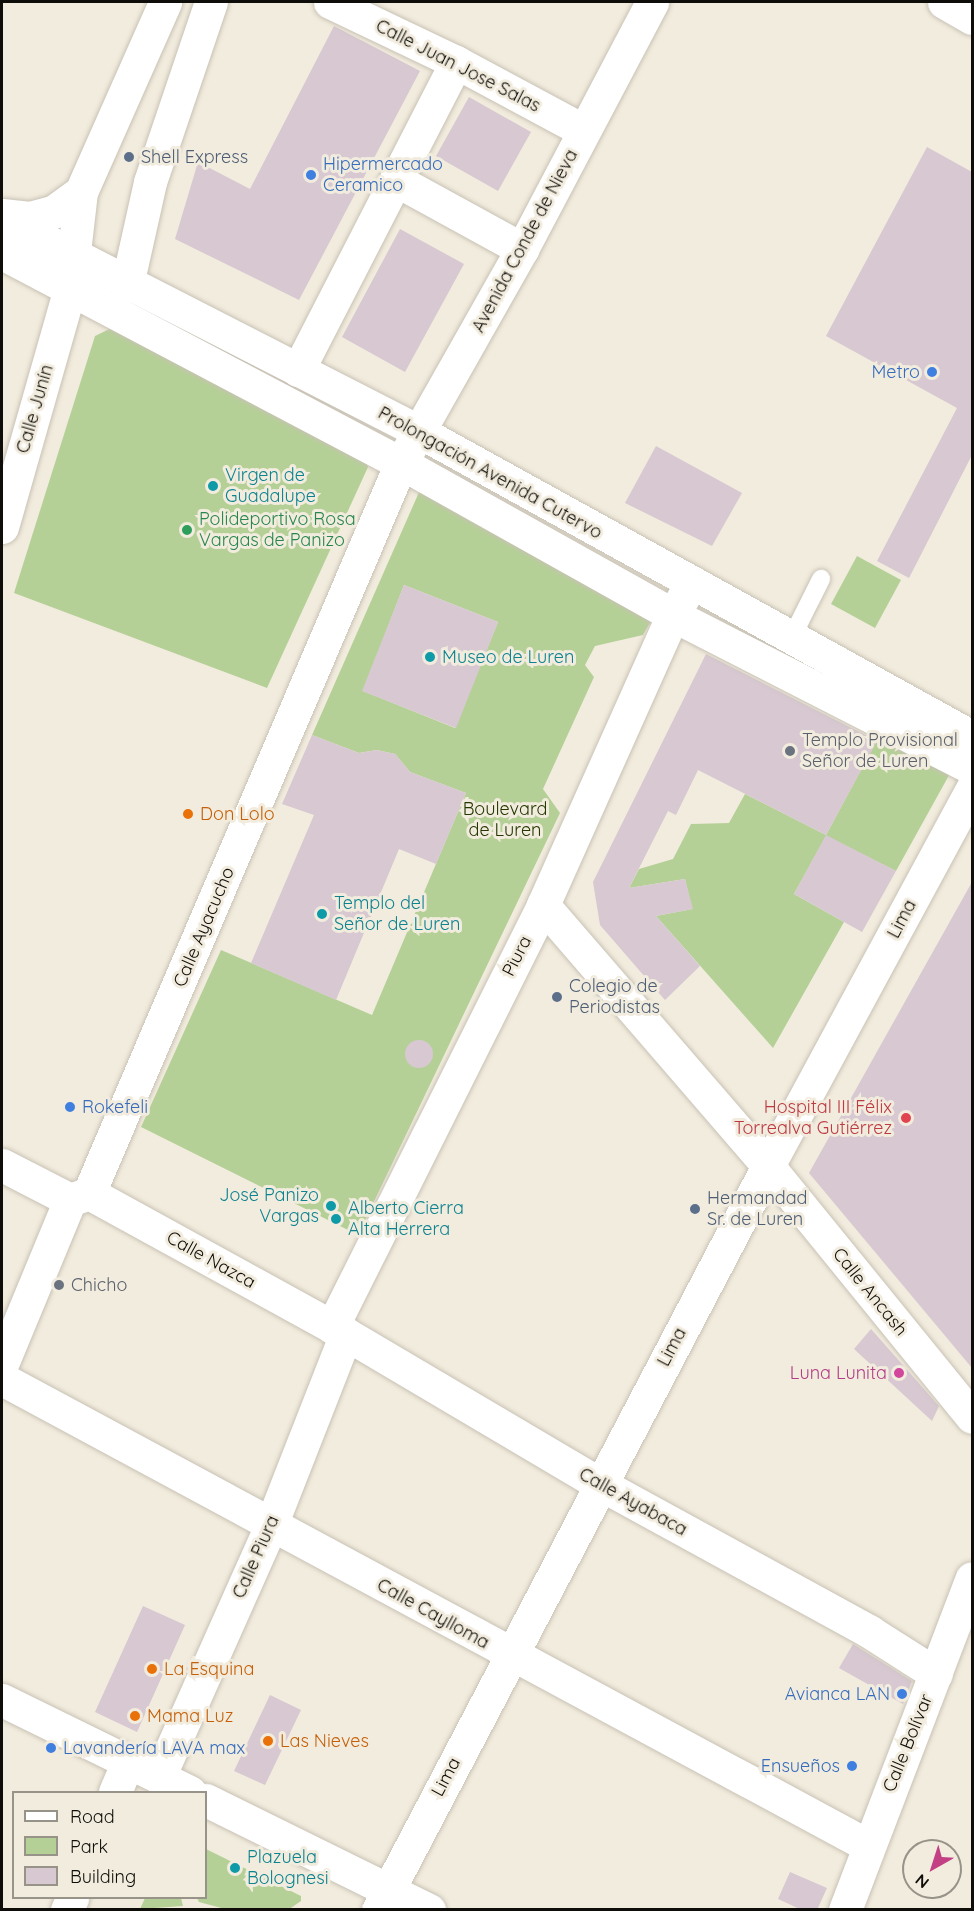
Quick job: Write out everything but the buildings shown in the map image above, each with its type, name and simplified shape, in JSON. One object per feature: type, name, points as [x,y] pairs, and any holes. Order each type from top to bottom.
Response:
[{"type":"street","points":[[2,217],[30,218],[53,212],[81,192],[165,2]]},
{"type":"street","points":[[127,285],[150,182],[211,2]]},
{"type":"street","name":"Calle Juan Jose Salas","points":[[330,2],[456,62],[584,131]]},
{"type":"street","name":"Avenida Conde de Nieva","points":[[399,471],[522,249],[651,2]]},
{"type":"street","points":[[944,2],[972,18]]},
{"type":"street","points":[[298,369],[456,62]]},
{"type":"street","points":[[396,180],[522,249]]},
{"type":"street","name":"Calle Junín","points":[[2,526],[69,292],[75,258],[81,192]]},
{"type":"street","name":"Prolongación Avenida Cutervo","points":[[2,217],[127,285],[420,432],[793,635],[972,737]]},
{"type":"street","name":"Prolongación Avenida Cutervo","points":[[2,253],[69,292],[399,471],[972,768]]},
{"type":"street","name":"Calle Ayacucho","points":[[2,1364],[79,1196],[399,471]]},
{"type":"street","name":"Piura","points":[[339,1330],[543,905],[673,615],[692,582]]},
{"type":"street","name":"Lima","points":[[382,1899],[768,1166],[972,789]]},
{"type":"street","name":"Calle Ancash","points":[[543,905],[768,1166],[972,1417]]},
{"type":"street","name":"Calle Nazca","points":[[2,1165],[79,1196],[339,1330]]},
{"type":"street","name":"Calle Ayabaca","points":[[339,1330],[600,1484],[870,1632],[936,1674]]},
{"type":"street","name":"Calle Piura","points":[[159,1777],[271,1525],[339,1330]]},
{"type":"street","name":"Calle Caylloma","points":[[2,1379],[509,1656],[867,1845]]},
{"type":"street","name":"Calle Bolívar","points":[[845,1910],[867,1845],[936,1674],[961,1645],[972,1578]]},
{"type":"street","points":[[2,1700],[188,1791]]},
{"type":"street","points":[[115,1791],[128,1762]]},
{"type":"street","points":[[207,1801],[382,1899],[429,1910]]},
{"type":"lane","points":[[793,635],[821,579]]},
{"type":"green space","name":"Polideportivo Rosa Vargas de Panizo","points":[[124,322],[360,446],[368,467],[267,688],[14,593],[95,336]]},
{"type":"green space","name":"Boulevard de Luren","points":[[420,490],[651,621],[643,635],[595,646],[585,665],[594,677],[543,789],[560,813],[358,1235],[141,1127],[221,950],[372,1015],[466,793],[410,772],[395,754],[377,750],[359,753],[312,735]],"holes":[[[404,585],[498,622],[455,728],[363,691]]]},
{"type":"green space","points":[[857,556],[901,580],[875,628],[831,604]]},
{"type":"green space","points":[[882,731],[953,768],[896,871],[826,836],[794,894],[844,922],[773,1048],[656,916],[692,909],[685,879],[629,888],[639,869],[673,859],[691,824],[729,823],[745,794],[826,835]]},
{"type":"green space","points":[[207,1849],[301,1896],[301,1901],[288,1910],[225,1909],[199,1902],[198,1899],[207,1899]]},
{"type":"green space","points":[[145,1899],[181,1899],[183,1906],[140,1909]]},
{"type":"place","name":"Shell Express","points":[[129,157]]},
{"type":"place","name":"Hipermercado Ceramico","points":[[311,175]]},
{"type":"place","name":"Metro","points":[[932,372]]},
{"type":"place","name":"Virgen de Guadalupe","points":[[213,486]]},
{"type":"place","name":"Polideportivo Rosa Vargas de Panizo","points":[[187,530]]},
{"type":"place","name":"Museo de Luren","points":[[430,657]]},
{"type":"place","name":"Templo Provisional Señor de Luren","points":[[790,751]]},
{"type":"place","name":"Don Lolo","points":[[188,814]]},
{"type":"place","name":"Templo del Señor de Luren","points":[[322,914]]},
{"type":"place","name":"Colegio de Periodistas","points":[[557,997]]},
{"type":"place","name":"Rokefeli","points":[[70,1107]]},
{"type":"place","name":"Hospital III Félix Torrealva Gutiérrez","points":[[906,1118]]},
{"type":"place","name":"José Panizo Vargas","points":[[331,1206]]},
{"type":"place","name":"Hermandad Sr. de Luren","points":[[695,1209]]},
{"type":"place","name":"Alberto Cierra Alta Herrera","points":[[336,1219]]},
{"type":"place","name":"Chicho","points":[[59,1285]]},
{"type":"place","name":"Luna Lunita","points":[[899,1373]]},
{"type":"place","name":"La Esquina","points":[[152,1669]]},
{"type":"place","name":"Avianca LAN","points":[[902,1694]]},
{"type":"place","name":"Mama Luz","points":[[135,1716]]},
{"type":"place","name":"Las Nieves","points":[[268,1741]]},
{"type":"place","name":"Lavandería LAVA max","points":[[51,1748]]},
{"type":"place","name":"Ensueños","points":[[852,1766]]},
{"type":"place","name":"Plazuela Bolognesi","points":[[235,1868]]}]
